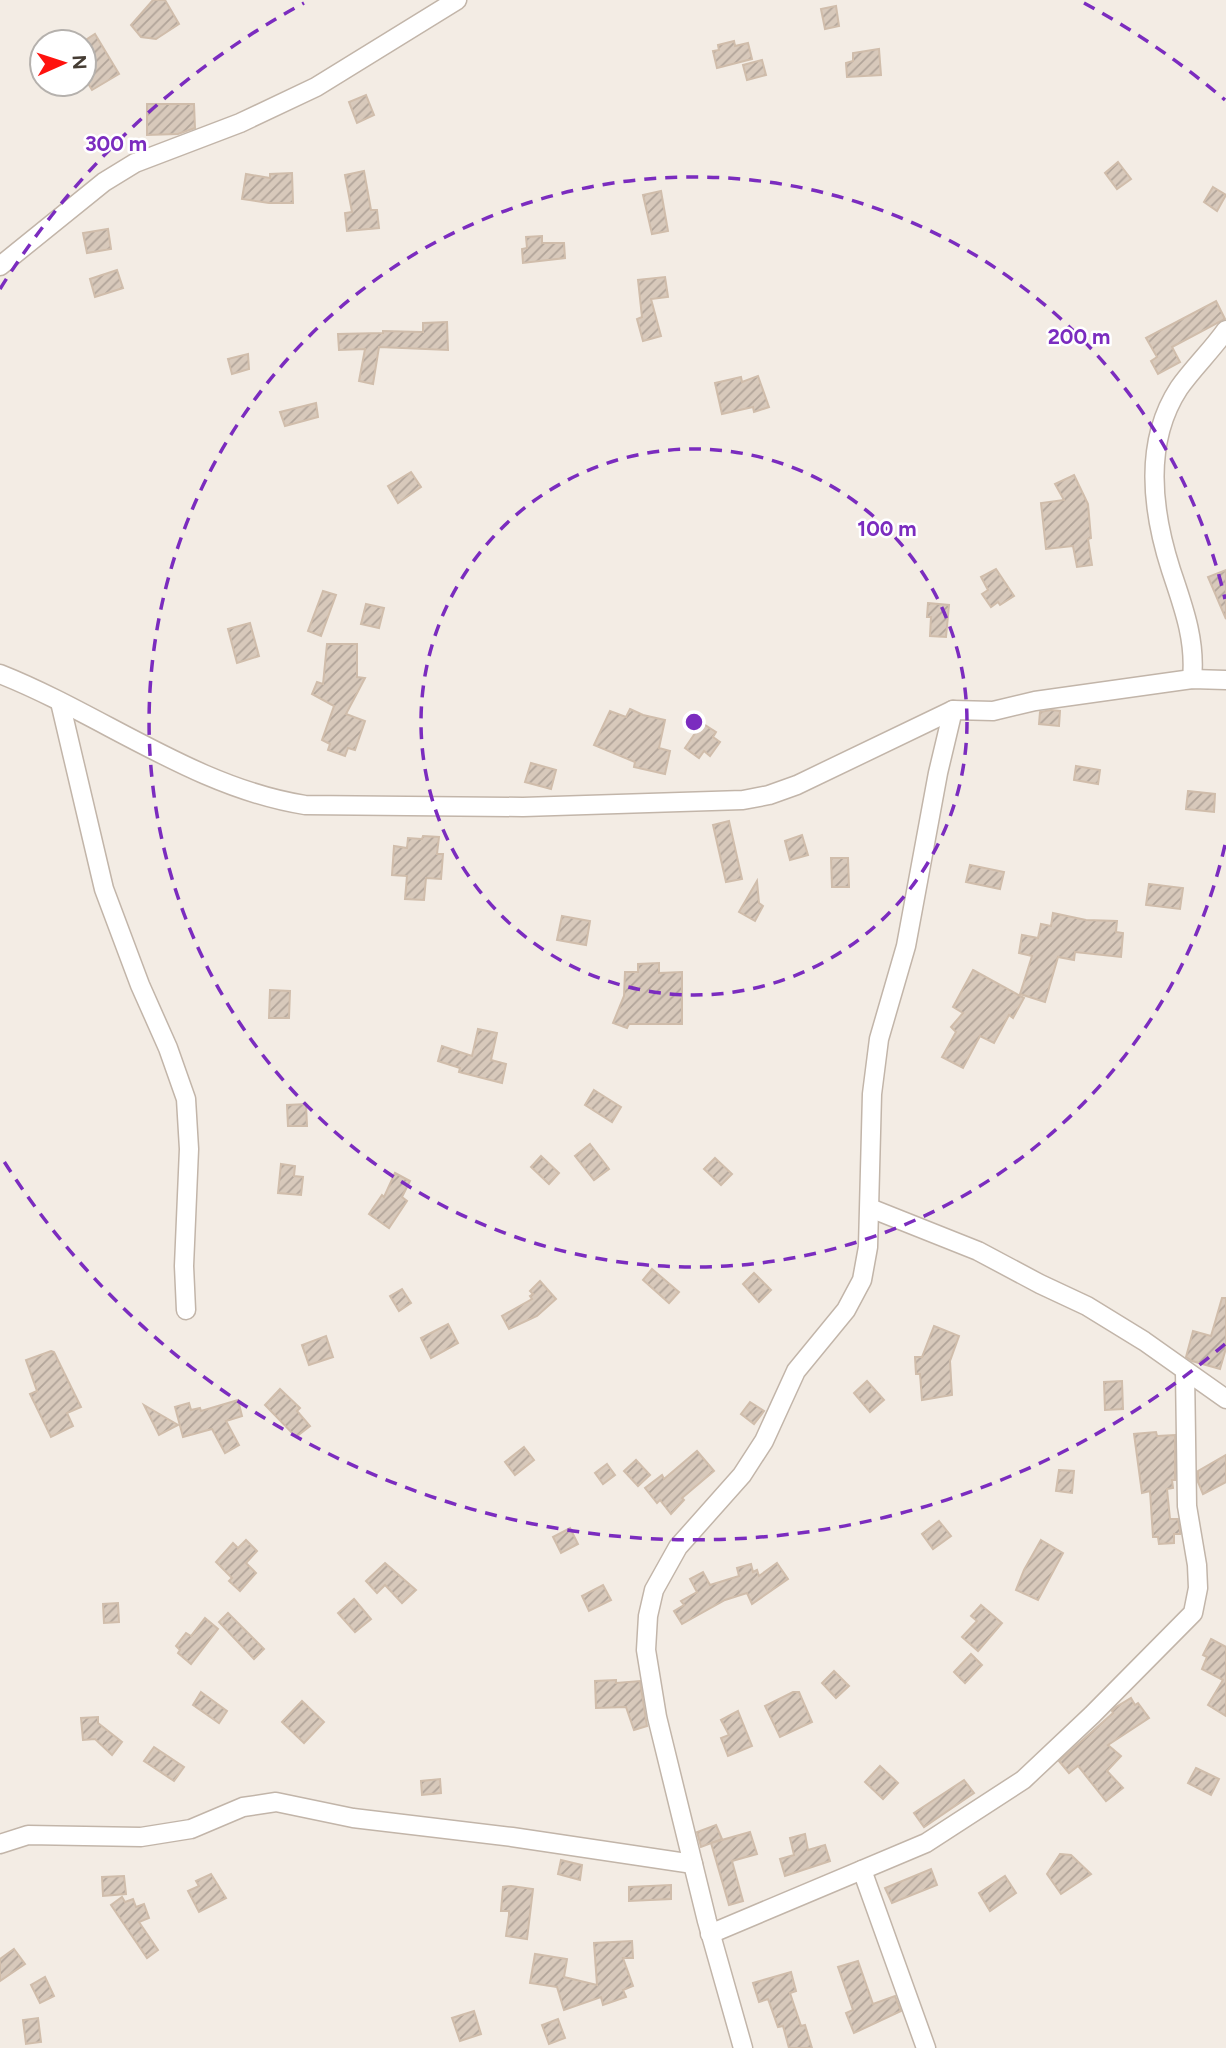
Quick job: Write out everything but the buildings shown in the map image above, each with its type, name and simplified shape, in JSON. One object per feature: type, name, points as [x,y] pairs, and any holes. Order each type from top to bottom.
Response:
[{"type":"street","points":[[0,265],[104,182],[135,163],[240,123],[316,87],[457,0]]},
{"type":"street","points":[[1192,679],[1194,658],[1190,632],[1156,514],[1154,464],[1165,417],[1179,389],[1226,330]]},
{"type":"street","points":[[0,674],[231,785],[277,800],[305,805],[523,807],[743,800],[797,785],[953,710],[993,711],[1035,701],[1192,679],[1226,680]]},
{"type":"street","points":[[60,702],[104,889],[139,985],[168,1048],[186,1099],[190,1149],[184,1266],[186,1310]]},
{"type":"street","points":[[743,2048],[710,1934],[657,1717],[646,1650],[648,1616],[654,1590],[678,1547],[743,1475],[764,1441],[796,1371],[846,1310],[862,1280],[868,1247],[872,1094],[879,1039],[906,946],[938,773],[953,710]]},
{"type":"street","points":[[870,1209],[978,1251],[1087,1306],[1144,1340],[1226,1399]]},
{"type":"street","points":[[710,1934],[926,1843],[1023,1780],[1193,1613],[1198,1588],[1187,1506],[1185,1371]]},
{"type":"street","points":[[0,1844],[28,1835],[141,1837],[191,1829],[243,1807],[276,1802],[353,1818],[693,1864]]},
{"type":"street","points":[[862,1870],[926,2048]]}]
